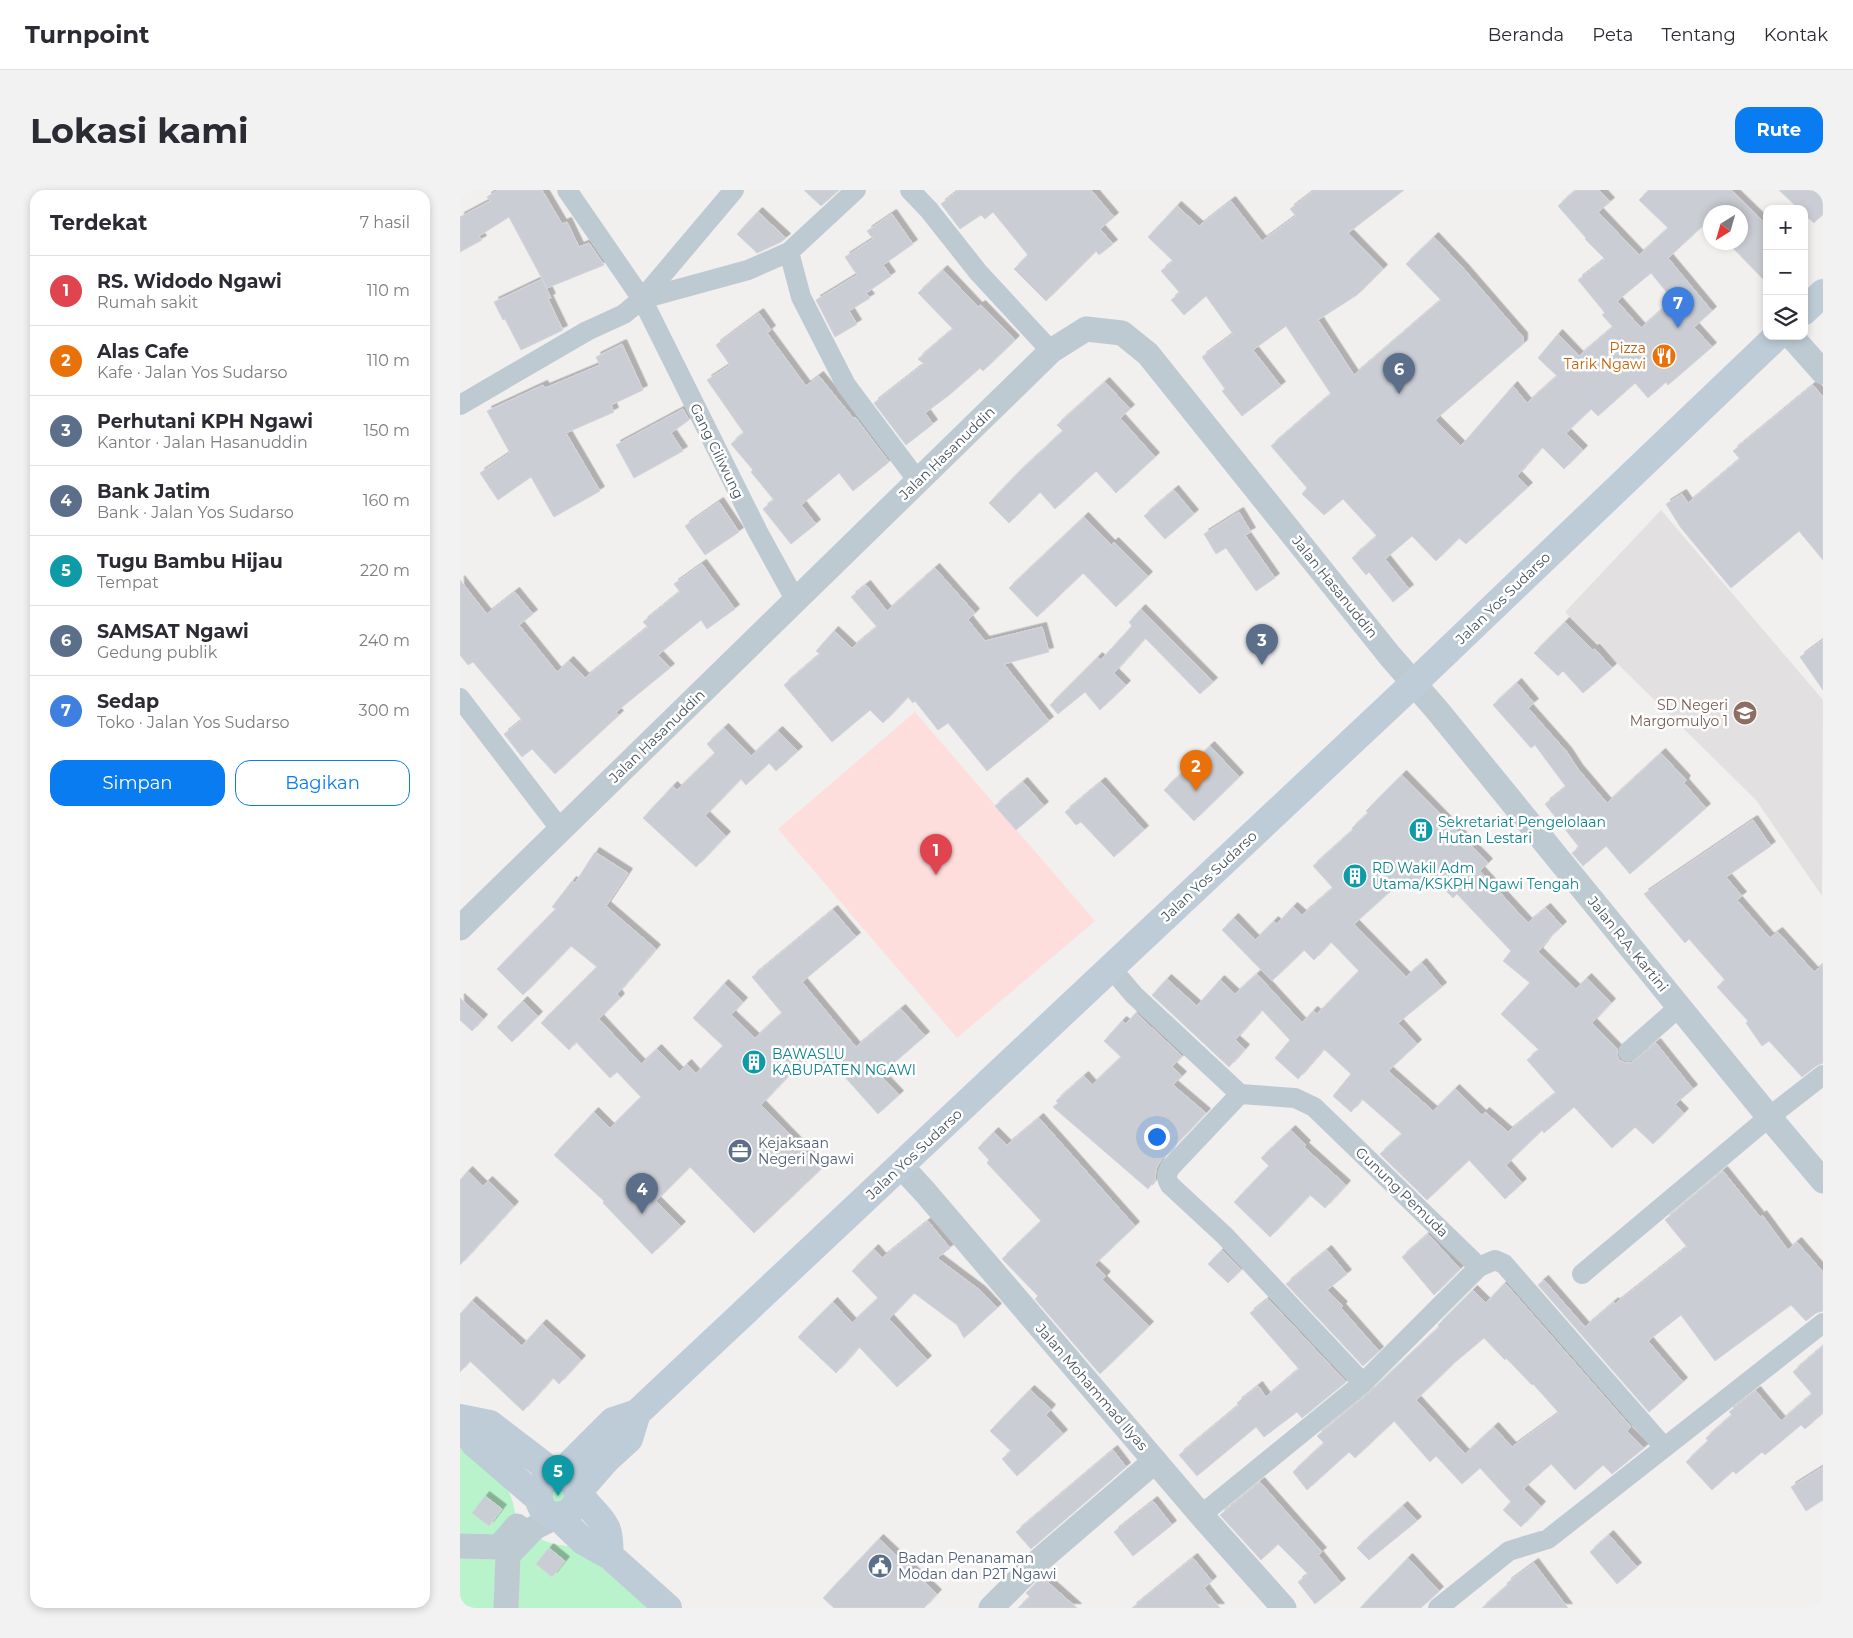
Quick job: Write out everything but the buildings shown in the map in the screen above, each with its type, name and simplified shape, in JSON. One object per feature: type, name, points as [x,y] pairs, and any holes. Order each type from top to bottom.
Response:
[{"type":"main road","points":[[1808,307],[1823,293]]},
{"type":"main road","name":"Jalan Yos Sudarso","points":[[548,1507],[566,1514],[571,1511],[577,1502],[568,1484],[606,1460],[628,1438],[637,1413],[1413,684],[1773,340]]},
{"type":"main road","points":[[460,1418],[490,1424],[568,1484],[606,1526],[610,1556]]},
{"type":"main road","points":[[460,1422],[474,1444],[548,1507],[583,1540],[610,1556],[668,1608]]},
{"type":"street","name":"Gang Ciliwung","points":[[567,190],[642,299],[758,532],[796,601]]},
{"type":"street","points":[[460,405],[587,331],[624,314],[642,299],[734,190]]},
{"type":"street","points":[[642,299],[748,270],[789,252],[856,190]]},
{"type":"street","points":[[910,190],[929,210],[978,272],[1051,351]]},
{"type":"street","points":[[789,252],[801,297],[846,386],[918,481]]},
{"type":"street","name":"Jalan Hasanuddin","points":[[460,928],[1051,351],[1086,329],[1122,334],[1148,354],[1413,684]]},
{"type":"street","points":[[1795,340],[1823,372]]},
{"type":"street","name":"Jalan R.A. Kartini","points":[[1413,684],[1823,1181]]},
{"type":"street","points":[[460,698],[561,830]]},
{"type":"street","points":[[1111,968],[1134,995],[1240,1094],[1170,1168],[1166,1174],[1166,1179],[1170,1185],[1225,1236],[1363,1383]]},
{"type":"street","points":[[1628,1052],[1679,1007]]},
{"type":"street","points":[[1582,1274],[1769,1117],[1823,1075]]},
{"type":"street","name":"Gunung Pemuda","points":[[1240,1094],[1295,1098],[1314,1107],[1479,1267]]},
{"type":"street","name":"Jalan Mohammad Ilyas","points":[[901,1166],[1201,1515],[1284,1608]]},
{"type":"street","points":[[1201,1515],[1363,1383],[1479,1267],[1495,1260],[1504,1264],[1664,1447]]},
{"type":"street","points":[[1438,1608],[1509,1551],[1548,1539],[1823,1323]]},
{"type":"street","points":[[991,1608],[1034,1565],[1155,1461]]},
{"type":"street","points":[[460,1546],[499,1547],[524,1518],[548,1507]]},
{"type":"street","points":[[506,1608],[508,1555],[534,1528],[548,1507]]},
{"type":"shaded area","name":"SD Negeri Margomulyo 1","points":[[1661,510],[1823,700],[1822,896],[1756,800],[1565,612]]},
{"type":"shaded area","points":[[915,712],[1095,921],[957,1038],[778,829]]},
{"type":"green space","points":[[460,1441],[495,1472],[508,1490],[515,1513],[543,1540],[553,1544],[579,1548],[649,1608],[460,1608]]},
{"type":"green space","points":[[546,1489],[570,1491],[557,1508]]},
{"type":"place","name":"Sedap","points":[[1678,328]]},
{"type":"place","name":"Pizza Tarik Ngawi","points":[[1664,356]]},
{"type":"place","name":"SAMSAT Ngawi","points":[[1399,394]]},
{"type":"place","name":"Perhutani KPH Ngawi","points":[[1262,665]]},
{"type":"place","name":"SD Negeri Margomulyo 1","points":[[1745,713]]},
{"type":"place","name":"Alas Cafe","points":[[1196,791]]},
{"type":"place","name":"Sekretariat Pengelolaan Hutan Lestari","points":[[1421,830]]},
{"type":"place","name":"RS. Widodo Ngawi","points":[[936,875]]},
{"type":"place","name":"RD Wakil Adm Utama/KSKPH Ngawi Tengah","points":[[1355,876]]},
{"type":"place","name":"BAWASLU KABUPATEN NGAWI","points":[[754,1062]]},
{"type":"place","name":"Kejaksaan Negeri Ngawi","points":[[740,1151]]},
{"type":"place","name":"Bank Jatim","points":[[642,1214]]},
{"type":"place","name":"Tugu Bambu Hijau","points":[[558,1496]]},
{"type":"place","name":"Badan Penanaman Modan dan P2T Ngawi","points":[[880,1566]]}]
